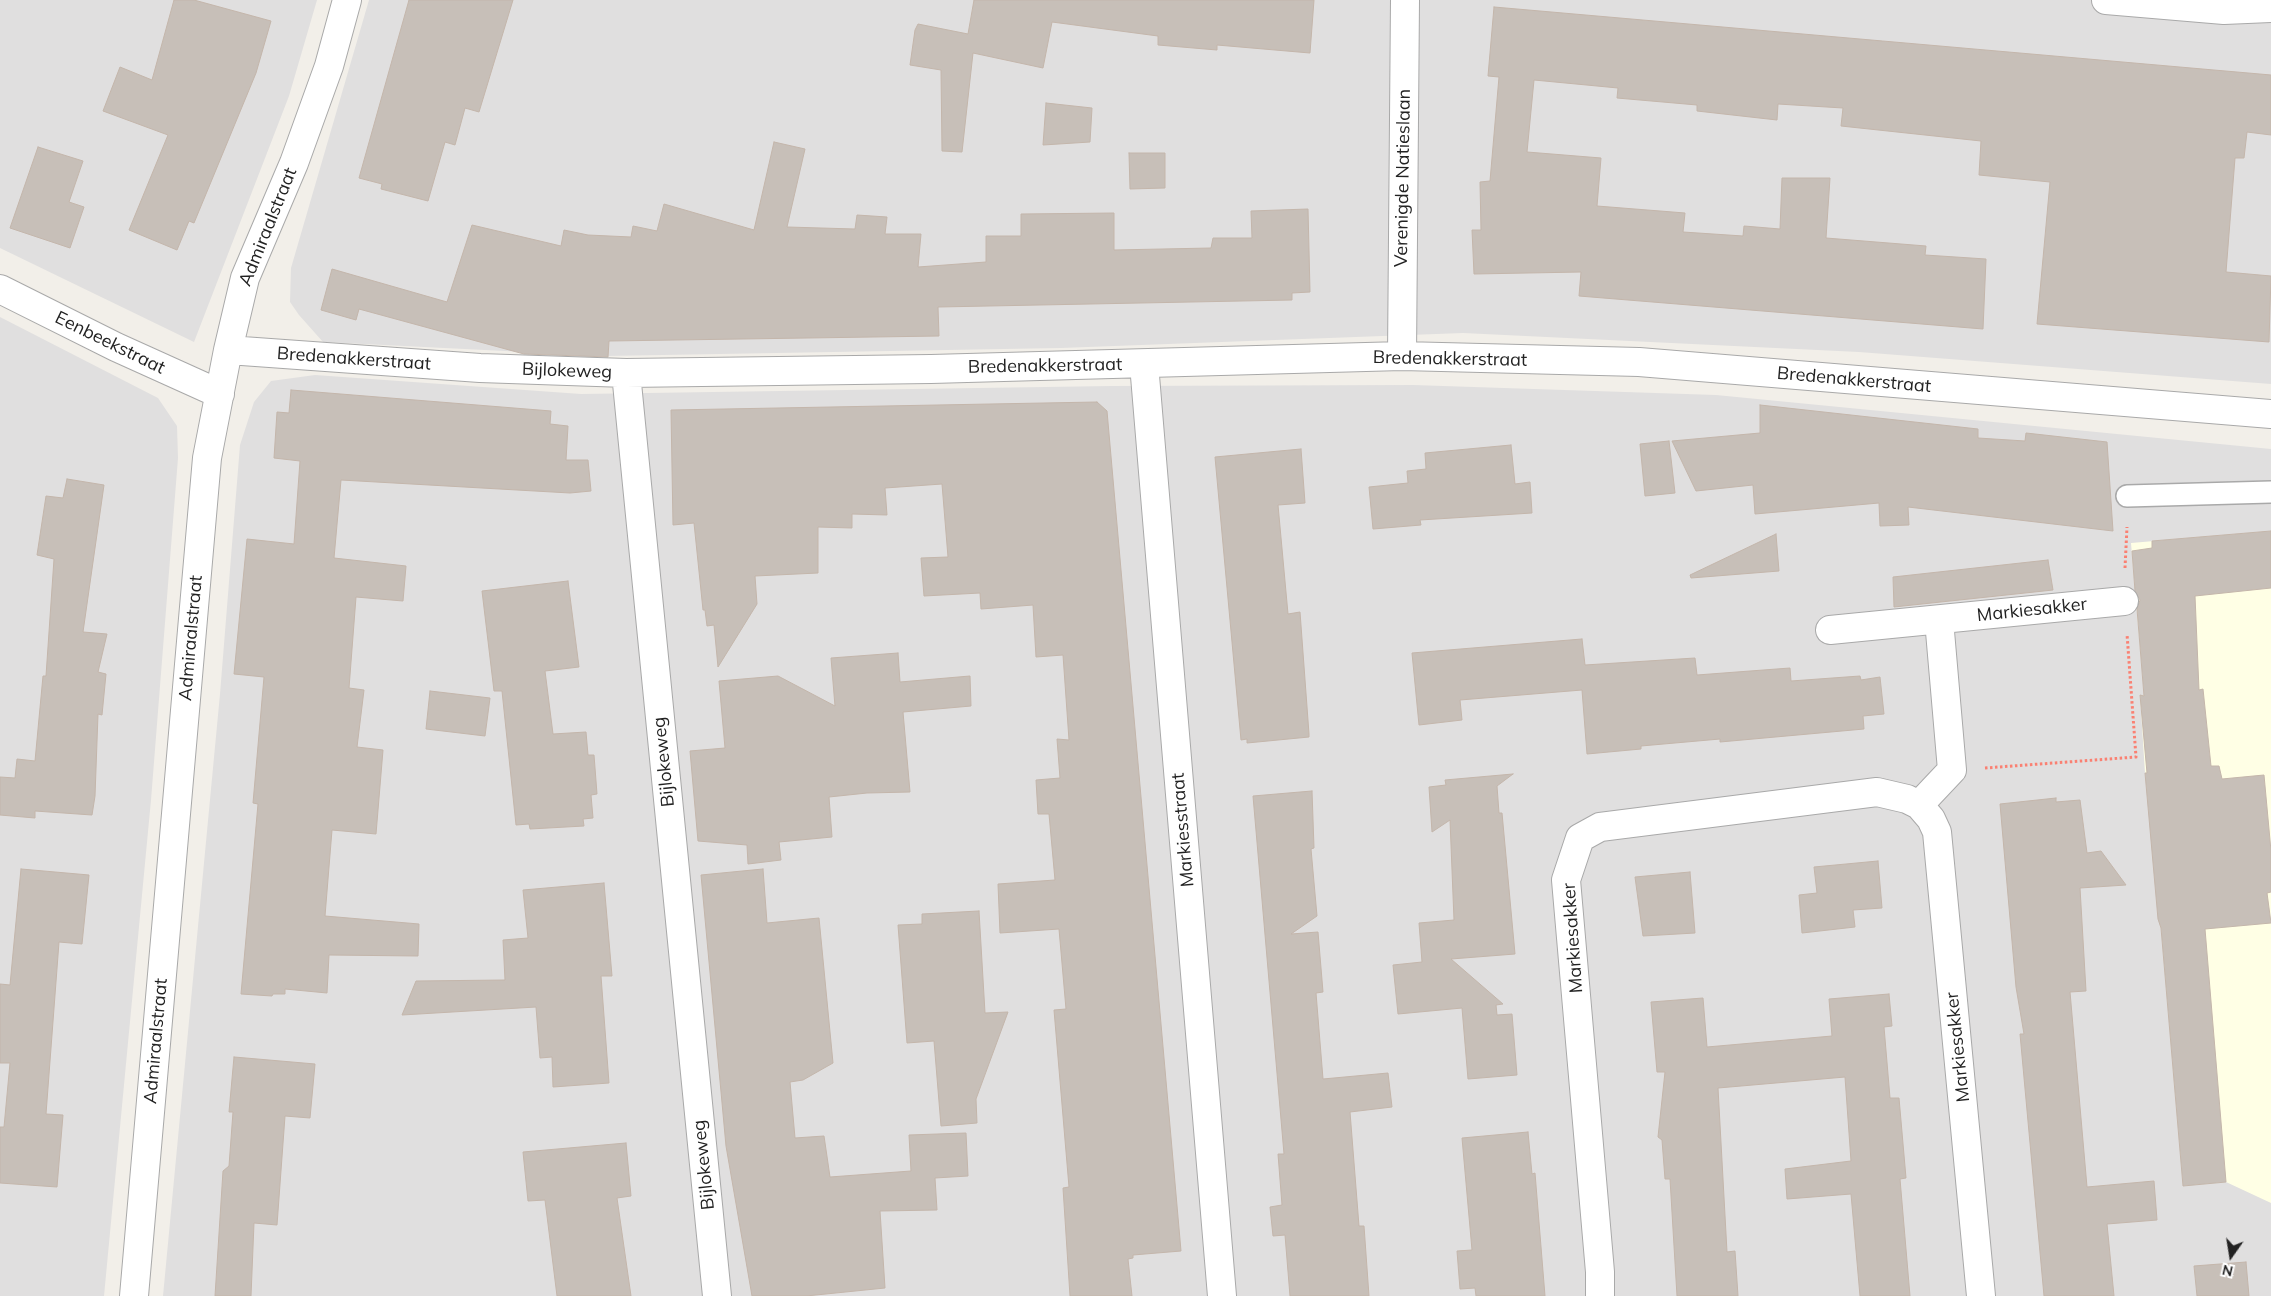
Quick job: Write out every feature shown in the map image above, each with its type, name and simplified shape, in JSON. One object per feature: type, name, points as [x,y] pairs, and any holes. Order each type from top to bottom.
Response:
[{"type":"street","name":"Admiraalstraat","points":[[134,1296],[207,458],[228,350],[245,278],[297,154],[329,66],[347,0]]},
{"type":"street","name":"Verenigde Natieslaan","points":[[1402,356],[1405,0]]},
{"type":"street","points":[[2106,0],[2224,10],[2271,8]]},
{"type":"street","name":"Eenbeekstraat","points":[[0,289],[116,347],[220,394]]},
{"type":"street","name":"Bredenakkerstraat","points":[[228,350],[480,368]]},
{"type":"street","name":"Bredenakkerstraat","points":[[626,373],[1144,364],[1402,356],[1639,362],[2271,414]]},
{"type":"street","name":"Markiesstraat","points":[[1144,364],[1222,1296]]},
{"type":"street","name":"Bijlokeweg","points":[[480,368],[626,373],[717,1296]]},
{"type":"street","name":"Markiesakker","points":[[1830,630],[2124,601]]},
{"type":"street","points":[[1919,805],[1952,770],[1939,620]]},
{"type":"street","name":"Markiesakker","points":[[1600,1296],[1600,1272],[1566,880],[1580,838],[1600,827],[1877,792],[1907,799],[1919,805],[1931,819],[1938,832],[1982,1296]]},
{"type":"lane","points":[[2128,496],[2271,492]]},
{"type":"path","points":[[1952,770],[2136,757],[2124,601],[2128,496]]},
{"type":"shaded area","points":[[0,0],[317,0],[289,96],[194,342],[0,248]]},
{"type":"shaded area","points":[[369,0],[2271,0],[2271,384],[1859,352],[1463,333],[1061,348],[606,356],[323,342],[290,302],[291,268]]},
{"type":"shaded area","points":[[0,317],[158,398],[177,426],[178,458],[151,800],[104,1296],[0,1296]]},
{"type":"shaded area","points":[[315,375],[581,394],[1111,386],[1413,385],[1716,395],[2271,449],[2271,1296],[163,1296],[220,694],[240,445],[254,402],[271,381]]},
{"type":"shaded area","points":[[2271,531],[2271,1203],[2226,1182],[2183,1186],[2161,928],[2145,773],[2140,695],[2144,695],[2131,543]]},
{"type":"building","points":[[174,0],[194,0],[271,21],[256,73],[194,223],[189,221],[177,250],[129,230],[168,135],[103,111],[120,67],[152,80]]},
{"type":"building","points":[[409,0],[513,0],[479,112],[465,108],[455,145],[445,142],[428,201],[381,189],[382,184],[359,178]]},
{"type":"building","points":[[974,0],[1314,0],[1310,53],[1217,45],[1217,50],[1158,45],[1158,36],[1052,22],[1043,68],[973,53],[962,152],[942,151],[941,70],[910,65],[915,30],[918,24],[968,34]]},
{"type":"building","points":[[1494,7],[2271,75],[2271,135],[2247,132],[2244,158],[2235,158],[2226,272],[2271,276],[2269,342],[2037,324],[2050,182],[1979,175],[1981,141],[1841,126],[1843,108],[1778,104],[1777,120],[1697,111],[1697,105],[1617,98],[1618,88],[1534,80],[1527,152],[1601,158],[1597,206],[1685,213],[1683,232],[1743,236],[1744,226],[1780,229],[1782,178],[1830,178],[1826,238],[1926,246],[1925,255],[1986,259],[1983,329],[1579,296],[1581,272],[1474,274],[1472,230],[1481,230],[1480,182],[1490,181],[1499,77],[1488,76]]},
{"type":"building","points":[[1046,103],[1092,108],[1090,142],[1043,145]]},
{"type":"building","points":[[774,142],[805,149],[787,227],[855,229],[857,215],[887,217],[885,234],[921,234],[918,267],[986,262],[986,236],[1021,236],[1021,214],[1114,213],[1114,250],[1211,248],[1213,238],[1252,238],[1251,211],[1308,209],[1310,292],[1292,293],[1292,300],[938,307],[939,336],[609,341],[608,357],[524,354],[359,309],[356,320],[321,310],[332,269],[447,302],[472,225],[561,246],[564,230],[588,235],[631,237],[633,226],[657,231],[664,204],[754,230]]},
{"type":"building","points":[[38,147],[83,161],[69,202],[84,207],[70,248],[10,228]]},
{"type":"building","points":[[1129,153],[1165,153],[1165,188],[1130,189]]},
{"type":"building","points":[[291,390],[551,411],[550,424],[568,426],[566,460],[588,460],[591,491],[570,493],[341,480],[334,558],[406,566],[403,601],[356,597],[349,688],[364,690],[357,747],[383,750],[376,834],[332,830],[325,916],[419,924],[418,956],[329,955],[327,993],[285,989],[285,994],[273,994],[272,996],[241,994],[258,804],[253,803],[264,677],[234,674],[247,539],[294,544],[300,461],[274,458],[277,412],[289,413]]},
{"type":"building","points":[[1097,402],[1107,411],[1181,1251],[1133,1255],[1133,1258],[1128,1259],[1132,1296],[1070,1296],[1063,1188],[1069,1187],[1054,1010],[1066,1009],[1059,929],[1000,933],[998,884],[1055,880],[1049,814],[1038,814],[1036,780],[1060,778],[1057,739],[1069,740],[1063,655],[1036,657],[1033,605],[981,609],[980,593],[924,596],[921,558],[948,557],[942,484],[885,488],[887,515],[852,514],[852,528],[818,527],[818,573],[755,576],[757,604],[718,667],[714,625],[707,626],[705,610],[703,610],[694,523],[673,525],[671,410]]},
{"type":"building","points":[[1760,405],[1978,429],[1978,438],[2025,441],[2026,433],[2107,442],[2113,531],[1908,507],[1909,525],[1880,526],[1879,503],[1755,514],[1753,485],[1696,491],[1672,441],[1760,433]]},
{"type":"building","points":[[1669,441],[1675,493],[1645,496],[1640,444]]},
{"type":"building","points":[[1511,445],[1515,484],[1530,482],[1532,513],[1420,520],[1421,525],[1373,529],[1369,487],[1408,483],[1407,471],[1426,469],[1425,453]]},
{"type":"building","points":[[1301,449],[1305,503],[1278,505],[1288,614],[1300,612],[1309,737],[1247,743],[1247,739],[1241,740],[1215,457]]},
{"type":"building","points":[[67,479],[104,485],[83,632],[107,634],[98,672],[106,674],[102,715],[98,714],[95,796],[92,815],[35,811],[35,818],[0,815],[0,777],[15,778],[17,759],[35,761],[43,676],[46,676],[54,559],[37,555],[46,496],[63,498]]},
{"type":"building","points":[[2271,531],[2271,588],[2195,596],[2199,690],[2203,689],[2211,766],[2219,766],[2222,779],[2264,775],[2271,851],[2271,892],[2267,893],[2271,923],[2205,929],[2226,1182],[2183,1186],[2161,928],[2158,919],[2145,773],[2147,773],[2140,695],[2144,696],[2137,609],[2140,600],[2135,591],[2132,551],[2152,548],[2152,541]]},
{"type":"building","points":[[1776,534],[1779,571],[1691,578],[1690,575]]},
{"type":"building","points":[[2048,560],[2053,590],[1894,607],[1893,577]]},
{"type":"building","points":[[568,581],[579,667],[545,671],[553,734],[586,732],[588,755],[594,755],[597,794],[591,795],[593,818],[583,819],[584,826],[530,829],[529,824],[516,825],[502,691],[494,691],[482,591]]},
{"type":"building","points":[[1582,639],[1585,665],[1695,658],[1697,675],[1790,668],[1791,681],[1860,676],[1861,680],[1880,677],[1884,714],[1863,716],[1864,729],[1720,742],[1720,739],[1641,746],[1641,749],[1587,754],[1582,690],[1460,700],[1462,720],[1419,725],[1412,653]]},
{"type":"building","points":[[898,653],[900,682],[970,676],[971,706],[903,712],[910,792],[867,793],[829,797],[832,837],[779,842],[781,860],[748,864],[747,845],[698,841],[690,751],[725,748],[719,681],[778,676],[835,706],[831,658]]},
{"type":"building","points":[[430,691],[490,698],[485,736],[426,729]]},
{"type":"building","points":[[1513,774],[1497,786],[1499,813],[1502,813],[1515,954],[1451,959],[1503,1004],[1496,1005],[1497,1015],[1512,1014],[1517,1075],[1468,1079],[1462,1008],[1398,1014],[1393,965],[1422,962],[1419,923],[1454,920],[1450,820],[1432,832],[1429,787],[1446,785],[1445,780]]},
{"type":"building","points":[[1312,791],[1314,848],[1311,849],[1317,916],[1291,934],[1318,932],[1323,992],[1316,993],[1323,1079],[1388,1073],[1392,1107],[1350,1112],[1359,1226],[1364,1226],[1369,1296],[1290,1296],[1285,1235],[1273,1236],[1270,1207],[1282,1205],[1278,1154],[1284,1154],[1253,796]]},
{"type":"building","points":[[2056,798],[2056,802],[2080,800],[2087,853],[2101,851],[2126,885],[2080,888],[2086,991],[2070,992],[2087,1187],[2154,1181],[2157,1220],[2107,1224],[2114,1296],[2044,1296],[2020,1034],[2024,1034],[2016,987],[2000,804]]},
{"type":"building","points":[[1878,861],[1882,908],[1853,910],[1855,927],[1802,933],[1799,895],[1817,893],[1814,867]]},
{"type":"building","points":[[21,869],[89,875],[82,944],[59,942],[46,1114],[63,1115],[57,1187],[0,1183],[0,1127],[4,1127],[10,1063],[0,1063],[0,984],[10,985]]},
{"type":"building","points":[[763,869],[767,923],[819,918],[833,1063],[803,1080],[790,1082],[795,1138],[824,1136],[830,1177],[911,1171],[909,1135],[966,1133],[968,1176],[935,1178],[937,1210],[880,1211],[885,1288],[806,1296],[752,1296],[726,1146],[701,875]]},
{"type":"building","points":[[1690,872],[1695,933],[1643,936],[1635,877]]},
{"type":"building","points":[[604,883],[612,976],[601,976],[609,1083],[553,1087],[552,1057],[540,1058],[536,1007],[402,1015],[416,981],[505,980],[503,940],[528,938],[523,890]]},
{"type":"building","points":[[979,911],[985,1013],[1008,1012],[976,1099],[977,1123],[941,1126],[934,1041],[907,1043],[898,925],[922,924],[922,914]]},
{"type":"building","points":[[1889,994],[1892,1026],[1884,1027],[1890,1098],[1899,1098],[1906,1178],[1900,1179],[1910,1296],[1860,1296],[1851,1194],[1787,1199],[1785,1169],[1851,1161],[1845,1077],[1718,1088],[1727,1252],[1735,1251],[1738,1296],[1677,1296],[1670,1179],[1665,1179],[1662,1140],[1658,1137],[1665,1072],[1657,1072],[1651,1002],[1703,998],[1707,1047],[1832,1036],[1829,999]]},
{"type":"building","points":[[234,1057],[315,1064],[310,1118],[285,1116],[277,1225],[254,1223],[251,1296],[215,1296],[223,1171],[229,1166],[233,1112],[229,1112]]},
{"type":"building","points":[[1528,1132],[1532,1174],[1535,1173],[1545,1296],[1476,1296],[1475,1288],[1460,1289],[1457,1251],[1472,1250],[1462,1138]]},
{"type":"building","points":[[626,1143],[631,1196],[617,1198],[631,1296],[557,1296],[545,1200],[528,1201],[523,1152]]},
{"type":"building","points":[[2246,1262],[2249,1296],[2197,1296],[2194,1266]]}]
